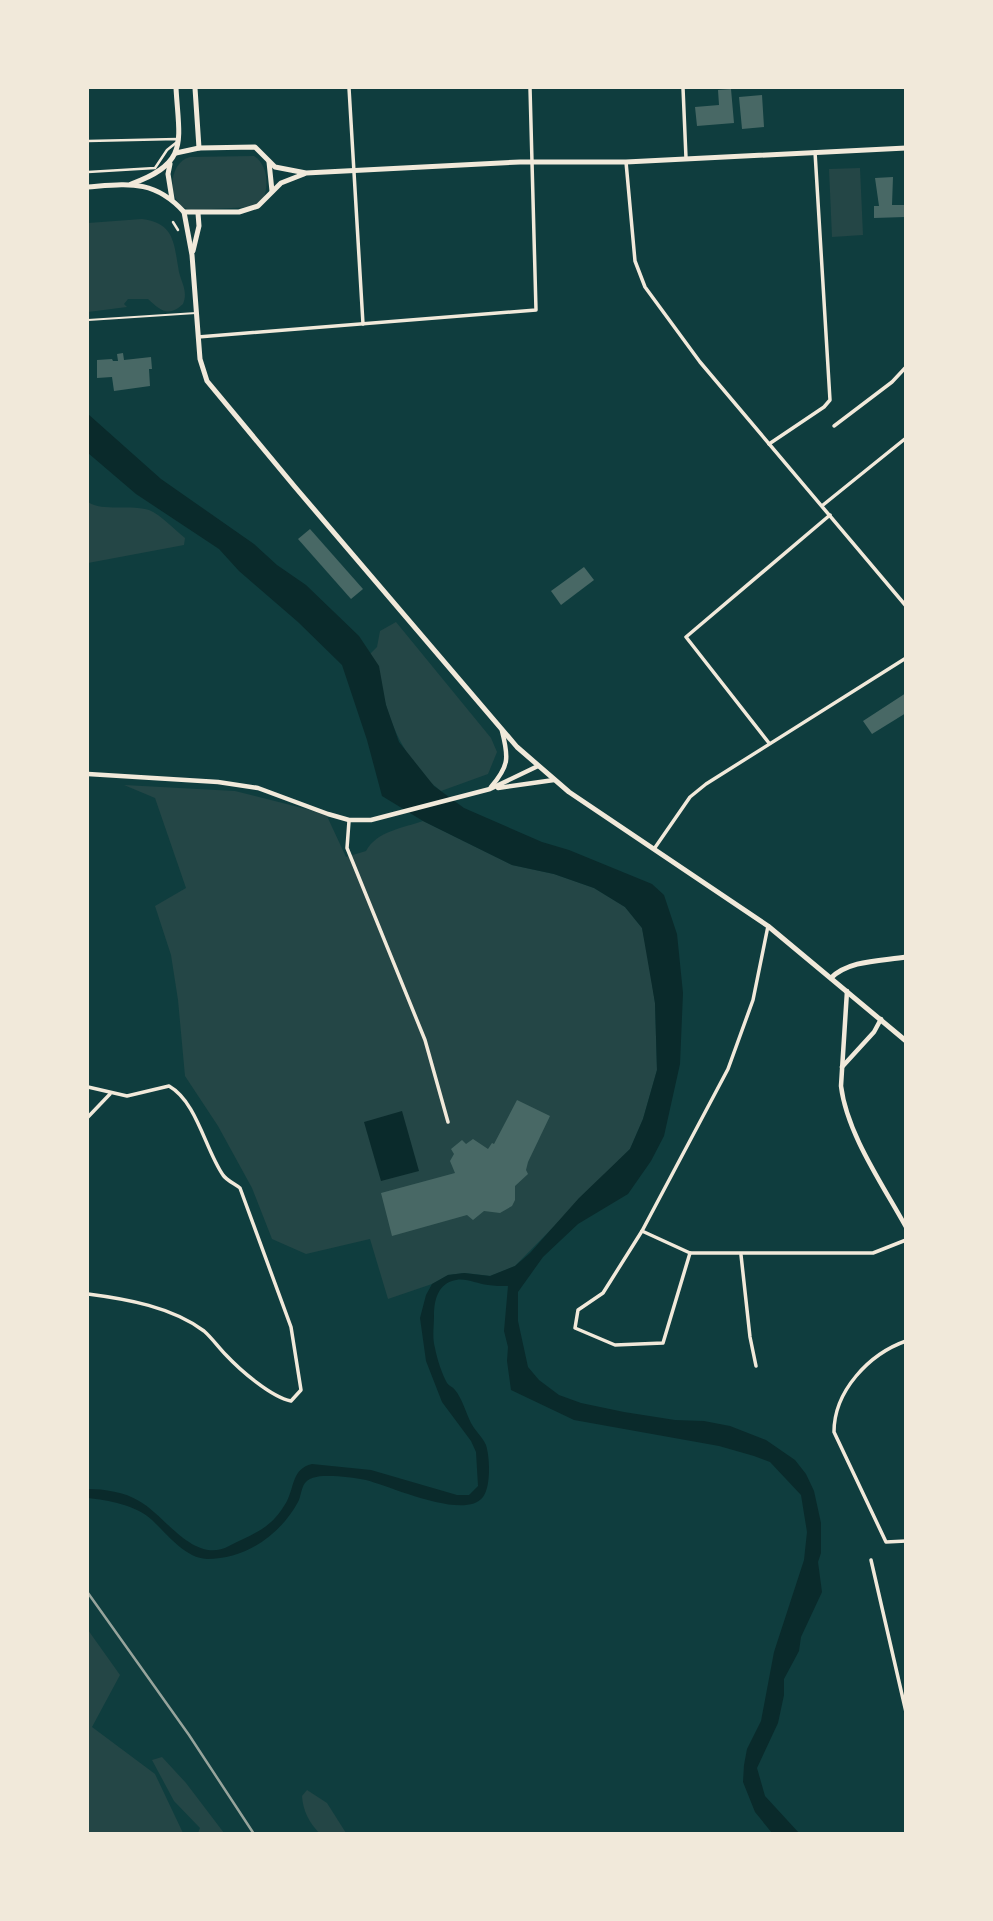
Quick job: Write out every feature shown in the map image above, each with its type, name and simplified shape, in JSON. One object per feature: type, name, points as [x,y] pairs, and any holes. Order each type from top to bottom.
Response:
[{"type":"main road","points":[[172,200],[168,174],[179,139],[176,88]]},
{"type":"main road","points":[[195,88],[198,148]]},
{"type":"main road","points":[[176,153],[198,148],[255,147],[279,169],[306,173],[533,162],[626,162],[905,148]]},
{"type":"main road","points":[[268,159],[272,172],[272,193]]},
{"type":"main road","points":[[88,187],[131,184],[149,178],[170,164]]},
{"type":"main road","points":[[184,212],[248,209],[265,202],[281,183],[306,173]]},
{"type":"main road","points":[[131,184],[163,192],[184,212],[192,255],[202,370],[215,392],[517,747],[554,780],[768,926],[905,1041]]},
{"type":"main road","points":[[192,255],[199,226],[198,213]]},
{"type":"main road","points":[[490,789],[507,764],[501,727]]},
{"type":"main road","points":[[490,789],[538,766]]},
{"type":"main road","points":[[88,774],[218,782],[258,788],[349,820],[371,820],[490,789],[554,780]]},
{"type":"main road","points":[[831,978],[851,965],[905,957]]},
{"type":"main road","points":[[847,990],[841,1086],[845,1109],[905,1227]]},
{"type":"main road","points":[[842,1068],[874,1032],[881,1019]]},
{"type":"street","points":[[349,88],[363,324]]},
{"type":"street","points":[[198,337],[536,310],[530,88]]},
{"type":"street","points":[[682,88],[686,158]]},
{"type":"street","points":[[88,141],[177,139],[155,168],[88,172]]},
{"type":"street","points":[[769,444],[830,401],[815,152]]},
{"type":"street","points":[[626,162],[635,261],[642,280],[688,347],[905,606]]},
{"type":"street","points":[[173,222],[178,230]]},
{"type":"street","points":[[834,426],[892,382],[905,367]]},
{"type":"street","points":[[822,505],[905,438]]},
{"type":"street","points":[[769,743],[686,637],[830,515]]},
{"type":"street","points":[[654,849],[690,797],[706,784],[905,658]]},
{"type":"street","points":[[349,820],[347,848],[425,1040],[448,1122]]},
{"type":"street","points":[[690,1253],[663,1343],[615,1345],[575,1328],[578,1310],[603,1293],[642,1231],[728,1069],[753,1000],[768,926]]},
{"type":"street","points":[[88,1087],[127,1096],[169,1086],[177,1091],[197,1121],[224,1177],[240,1188],[291,1327],[301,1390],[299,1395],[291,1401],[274,1396],[229,1359],[205,1332],[173,1313],[122,1299],[88,1294]]},
{"type":"street","points":[[88,1117],[110,1094]]},
{"type":"street","points":[[642,1231],[690,1253],[741,1255],[873,1253],[905,1240]]},
{"type":"street","points":[[741,1255],[756,1366]]},
{"type":"street","points":[[905,1341],[877,1354],[847,1389],[839,1402],[834,1424],[834,1432],[886,1542],[905,1541]]},
{"type":"street","points":[[871,1560],[905,1712]]},
{"type":"lane","points":[[88,320],[197,313]]},
{"type":"shaded area","points":[[254,156],[265,170],[266,188],[263,200],[252,207],[191,210],[177,201],[172,185],[173,176],[182,161],[190,157]]},
{"type":"shaded area","points":[[860,168],[863,235],[832,237],[829,169]]},
{"type":"shaded area","points":[[142,219],[161,225],[171,237],[185,292],[183,304],[173,311],[164,311],[148,299],[128,299],[124,304],[127,307],[88,312],[88,223]]},
{"type":"shaded area","points":[[88,414],[161,479],[254,544],[277,565],[306,585],[359,636],[379,666],[386,705],[399,742],[434,786],[464,808],[542,842],[569,850],[652,884],[664,895],[677,934],[683,993],[680,1064],[664,1136],[651,1161],[628,1194],[578,1224],[543,1257],[518,1292],[518,1321],[528,1367],[539,1380],[559,1395],[581,1403],[624,1412],[730,1426],[766,1440],[795,1460],[806,1474],[814,1491],[821,1523],[821,1553],[818,1562],[822,1592],[801,1637],[799,1651],[784,1679],[784,1695],[778,1723],[757,1768],[765,1796],[799,1833],[772,1833],[755,1812],[743,1782],[747,1749],[761,1721],[774,1652],[804,1560],[807,1532],[801,1495],[770,1462],[754,1456],[719,1446],[574,1420],[511,1390],[504,1331],[508,1286],[456,1280],[441,1288],[435,1304],[434,1340],[440,1366],[447,1383],[460,1397],[487,1451],[489,1472],[486,1492],[474,1503],[444,1504],[366,1480],[338,1476],[316,1477],[305,1483],[291,1514],[272,1535],[235,1555],[207,1559],[184,1550],[152,1520],[138,1511],[113,1502],[88,1498],[88,1489],[127,1495],[149,1508],[192,1544],[216,1550],[250,1536],[271,1522],[287,1501],[297,1474],[312,1464],[371,1470],[457,1495],[469,1495],[478,1486],[476,1452],[442,1402],[426,1361],[420,1318],[426,1295],[432,1284],[448,1275],[464,1273],[490,1276],[515,1266],[530,1253],[579,1198],[630,1149],[643,1119],[657,1070],[655,1003],[642,928],[625,907],[594,888],[554,874],[512,865],[423,821],[382,796],[342,665],[298,622],[239,571],[219,549],[136,494],[88,453]]},
{"type":"shaded area","points":[[88,502],[101,507],[149,510],[185,538],[184,545],[88,563]]},
{"type":"shaded area","points":[[396,622],[491,738],[497,752],[488,774],[441,791],[422,774],[400,741],[384,698],[379,673],[370,654],[377,647],[380,631]]},
{"type":"shaded area","points":[[124,785],[235,791],[326,814],[346,857],[366,851],[384,835],[423,821],[512,865],[554,874],[594,888],[625,907],[642,928],[648,956],[655,1003],[657,1070],[643,1119],[630,1149],[515,1266],[490,1276],[465,1273],[448,1275],[432,1284],[388,1299],[370,1239],[306,1254],[272,1239],[252,1188],[218,1126],[185,1076],[171,955],[155,906],[186,888],[155,798]]},
{"type":"shaded area","points":[[402,1111],[419,1171],[381,1181],[364,1122]]},
{"type":"shaded area","points":[[88,1630],[120,1675],[92,1727],[155,1774],[183,1833],[88,1833]]},
{"type":"shaded area","points":[[162,1757],[186,1783],[224,1833],[198,1833],[200,1828],[174,1801],[152,1760]]},
{"type":"shaded area","points":[[307,1790],[327,1803],[346,1833],[319,1833],[309,1820],[304,1807],[302,1796]]},
{"type":"building","points":[[731,89],[734,123],[697,126],[695,107],[719,105],[718,90]]},
{"type":"building","points":[[762,95],[764,127],[742,129],[739,97]]},
{"type":"building","points":[[893,177],[892,205],[905,205],[905,217],[874,218],[874,206],[879,206],[875,178]]},
{"type":"building","points":[[123,353],[124,360],[151,357],[150,386],[114,391],[112,377],[97,378],[97,360],[118,361],[117,354]]},
{"type":"building","points":[[310,529],[363,589],[351,599],[298,539]]},
{"type":"building","points":[[584,567],[594,580],[561,605],[551,591]]},
{"type":"building","points":[[906,693],[906,713],[872,734],[863,721]]},
{"type":"building","points":[[517,1100],[550,1116],[528,1162],[528,1174],[515,1186],[512,1206],[500,1213],[484,1211],[473,1220],[467,1215],[392,1236],[381,1193],[455,1173],[450,1161],[454,1154],[451,1149],[462,1140],[466,1144],[473,1139],[488,1149],[494,1144]]},
{"type":"railway","points":[[88,1593],[189,1735],[254,1834]]}]
